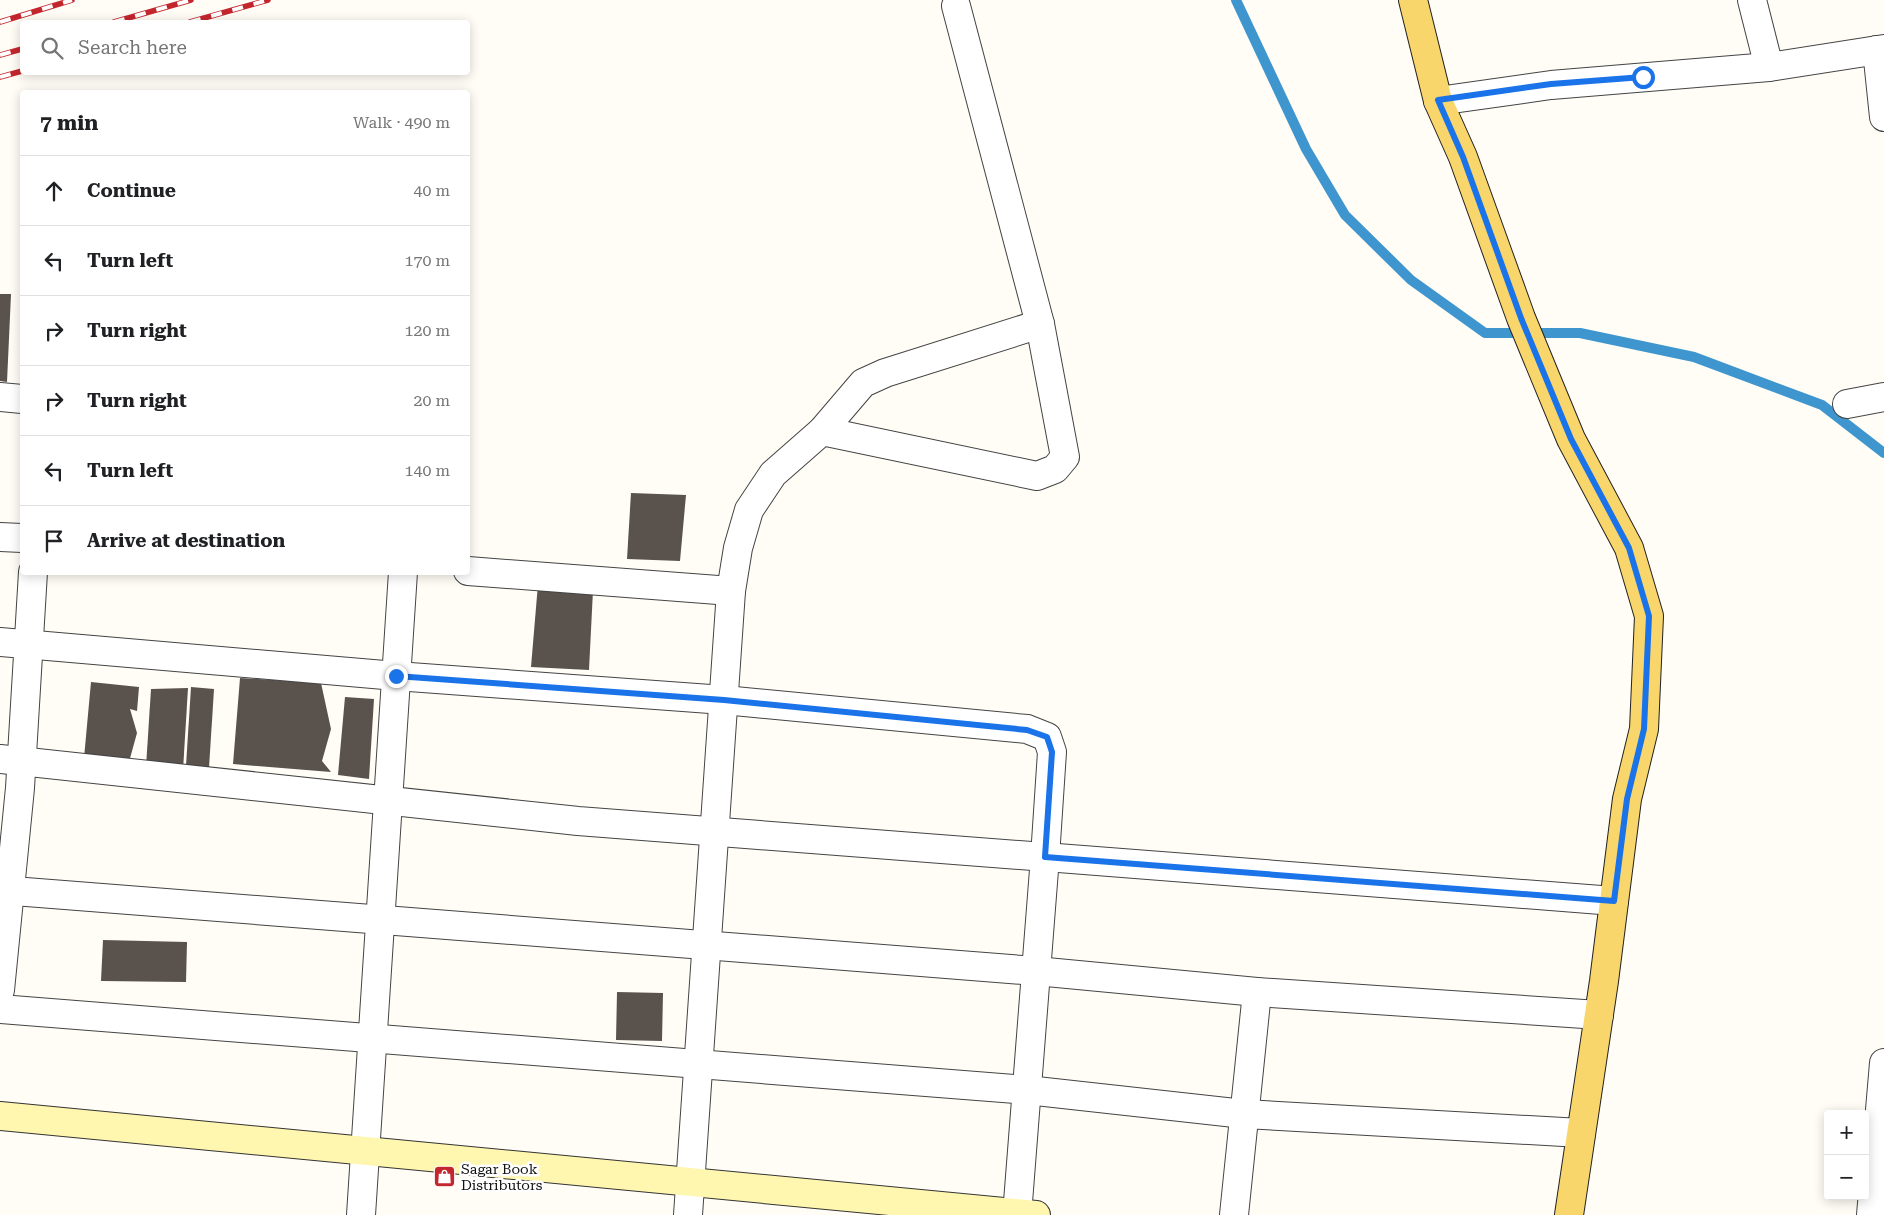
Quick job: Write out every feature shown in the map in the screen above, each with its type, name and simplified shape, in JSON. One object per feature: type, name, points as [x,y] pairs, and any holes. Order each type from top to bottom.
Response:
[{"type":"main road","points":[[1413,0],[1438,100],[1463,157],[1521,318],[1571,439],[1629,548],[1649,616],[1644,729],[1627,799],[1599,1015],[1569,1215]]},
{"type":"main road","points":[[0,1116],[1023,1214]]},
{"type":"street","points":[[1752,0],[1769,68]]},
{"type":"street","points":[[822,431],[1037,476],[1055,469],[1065,457],[1040,324],[956,6]]},
{"type":"street","points":[[1438,100],[1551,84],[1769,68],[1880,50],[1884,117]]},
{"type":"street","points":[[688,1215],[732,591],[738,548],[748,510],[773,474],[822,431],[863,384],[885,373],[1040,324]]},
{"type":"street","points":[[0,397],[20,399]]},
{"type":"street","points":[[1847,404],[1884,397]]},
{"type":"street","points":[[0,537],[20,538]]},
{"type":"street","points":[[470,571],[732,591]]},
{"type":"street","points":[[0,990],[11,759],[28,644],[33,575]]},
{"type":"street","points":[[361,1215],[403,575]]},
{"type":"street","points":[[0,642],[396,676],[724,700],[1027,730],[1047,737],[1052,752],[1027,1090],[1023,1214]]},
{"type":"street","points":[[11,759],[578,821],[1614,901]]},
{"type":"street","points":[[5,891],[1036,971],[1257,992],[1599,1015]]},
{"type":"street","points":[[1234,1215],[1257,992]]},
{"type":"street","points":[[0,1009],[1027,1090],[1244,1114],[1581,1133]]},
{"type":"street","points":[[1871,1215],[1884,1063]]},
{"type":"building","points":[[0,294],[11,294],[7,382],[0,381]]},
{"type":"building","points":[[631,493],[686,495],[680,561],[627,559]]},
{"type":"building","points":[[538,584],[593,590],[589,670],[531,667]]},
{"type":"building","points":[[240,678],[321,683],[331,729],[322,761],[331,772],[233,764]]},
{"type":"building","points":[[91,682],[139,687],[137,711],[130,709],[137,733],[129,762],[84,758]]},
{"type":"building","points":[[191,687],[214,689],[209,768],[186,766]]},
{"type":"building","points":[[188,688],[183,770],[146,767],[151,689]]},
{"type":"building","points":[[345,697],[374,699],[369,779],[338,775]]},
{"type":"building","points":[[103,940],[187,942],[186,982],[101,981]]},
{"type":"building","points":[[617,992],[663,993],[662,1041],[616,1040]]},
{"type":"waterway","points":[[1236,0],[1306,149],[1345,215],[1411,280],[1485,333],[1580,333],[1694,357],[1822,405],[1884,453]]},
{"type":"railway","points":[[0,22],[72,0]]},
{"type":"railway","points":[[121,20],[191,0]]},
{"type":"railway","points":[[197,20],[268,0]]},
{"type":"railway","points":[[0,55],[20,50]]},
{"type":"railway","points":[[0,77],[20,72]]},
{"type":"place","name":"Sagar Book Distributors","points":[[445,1177]]},
{"type":"route","points":[[396,676],[724,700],[1027,730],[1047,737],[1052,752],[1045,857],[1614,901],[1627,799],[1644,729],[1649,616],[1629,548],[1571,439],[1521,318],[1463,157],[1438,100],[1551,84],[1643,77]]}]
